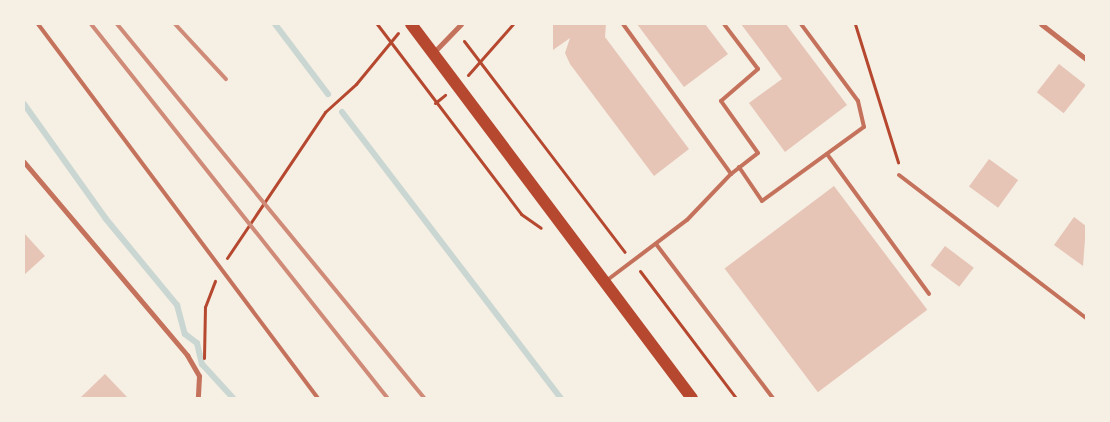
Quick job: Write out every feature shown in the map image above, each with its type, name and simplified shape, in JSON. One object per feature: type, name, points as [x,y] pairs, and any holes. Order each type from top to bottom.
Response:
[{"type":"main road","points":[[411,24],[692,398]]},
{"type":"street","points":[[433,52],[461,24]]},
{"type":"street","points":[[1041,24],[1086,59]]},
{"type":"street","points":[[24,162],[187,355],[199,376],[198,398]]},
{"type":"lane","points":[[38,24],[220,271],[318,398]]},
{"type":"lane","points":[[623,24],[731,174]]},
{"type":"lane","points":[[604,282],[687,220],[731,174],[758,153],[721,101],[758,69],[724,24]]},
{"type":"lane","points":[[739,167],[762,200],[864,127],[858,101],[801,24]]},
{"type":"lane","points":[[826,154],[929,294]]},
{"type":"lane","points":[[899,175],[1086,318]]},
{"type":"lane","points":[[656,244],[773,398]]},
{"type":"path","points":[[377,24],[521,214],[546,234]]},
{"type":"path","points":[[435,103],[482,63],[513,24]]},
{"type":"path","points":[[855,24],[897,154],[899,175]]},
{"type":"path","points":[[456,31],[736,398]]},
{"type":"path","points":[[199,376],[206,352],[205,307],[220,271],[325,112],[392,43]]},
{"type":"building","points":[[553,24],[606,24],[605,37],[689,149],[654,176],[570,64],[565,53],[570,38],[553,50]]},
{"type":"building","points":[[637,24],[705,24],[728,54],[684,87]]},
{"type":"building","points":[[741,24],[786,24],[847,105],[785,152],[749,103],[782,79]]},
{"type":"building","points":[[1059,64],[1086,85],[1064,113],[1037,92]]},
{"type":"building","points":[[989,159],[1018,180],[998,208],[969,187]]},
{"type":"building","points":[[834,186],[927,310],[818,392],[725,268]]},
{"type":"building","points":[[1074,217],[1086,226],[1083,266],[1054,245]]},
{"type":"building","points":[[24,233],[45,256],[24,275]]},
{"type":"building","points":[[945,246],[974,268],[959,287],[931,265]]},
{"type":"building","points":[[105,374],[128,398],[80,398]]},
{"type":"waterway","points":[[275,24],[328,94]]},
{"type":"waterway","points":[[24,104],[106,219],[177,305],[185,334],[197,343],[202,364],[233,398]]},
{"type":"waterway","points":[[342,112],[561,398]]},
{"type":"railway","points":[[91,24],[387,398]]},
{"type":"railway","points":[[117,24],[424,398]]},
{"type":"railway","points":[[175,24],[226,79]]}]
